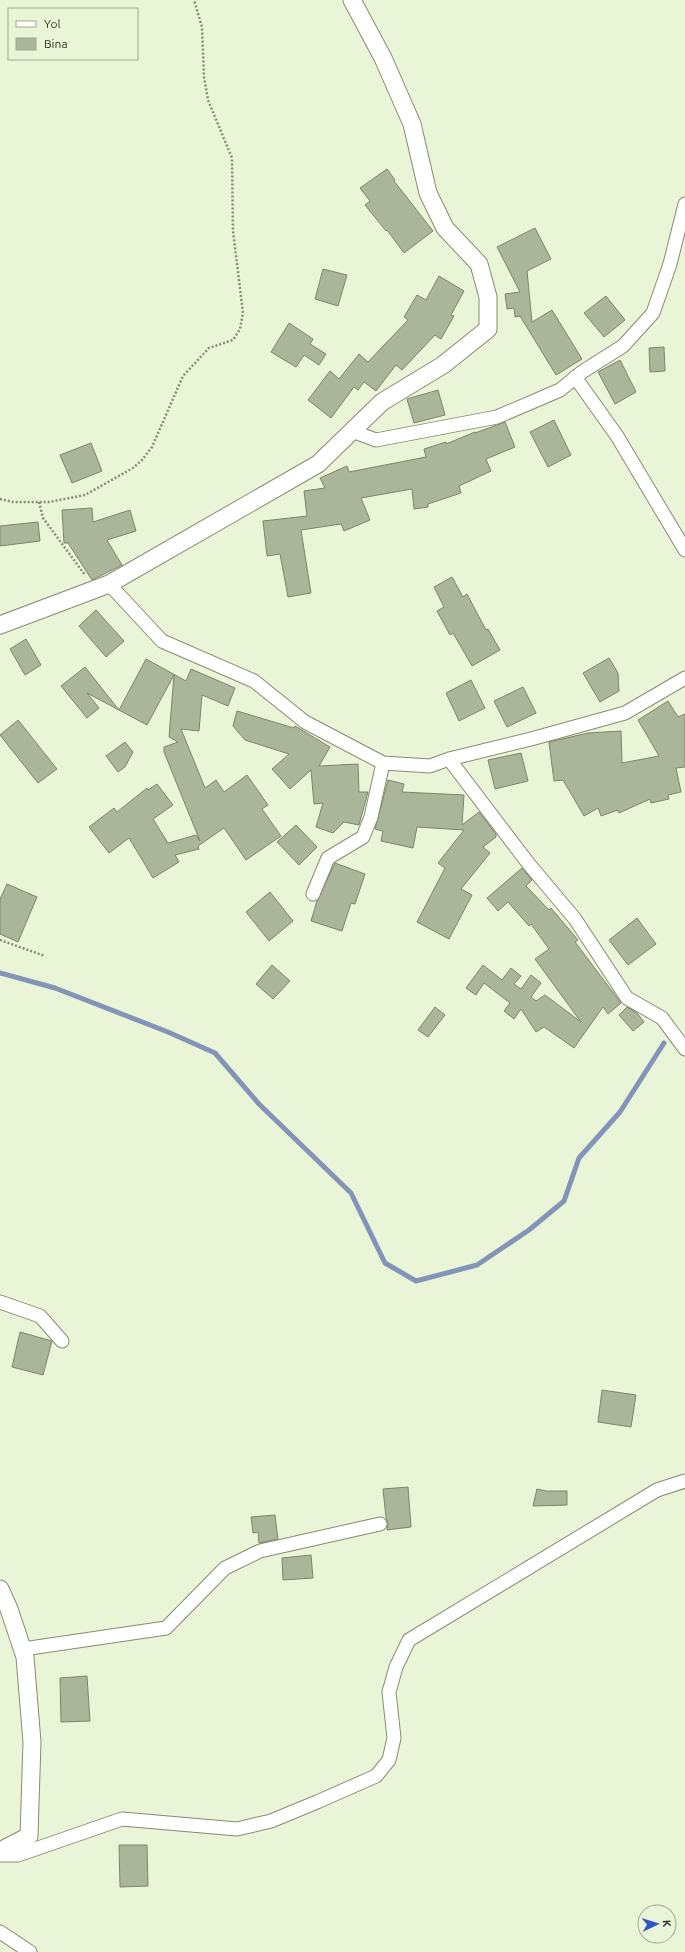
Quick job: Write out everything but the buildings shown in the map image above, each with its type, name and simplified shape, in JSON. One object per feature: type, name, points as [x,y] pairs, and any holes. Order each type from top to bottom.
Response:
[{"type":"street","points":[[0,625],[101,586],[318,464],[382,402],[443,365],[488,329],[488,297],[479,264],[445,228],[428,193],[412,124],[383,58],[352,0]]},
{"type":"street","points":[[352,431],[376,440],[497,417],[560,390],[575,378],[623,346],[653,313],[670,264],[685,204]]},
{"type":"street","points":[[575,378],[617,436],[685,550]]},
{"type":"street","points":[[101,586],[162,641],[254,681],[305,722],[383,763],[430,766],[449,759],[531,739],[625,713],[685,678]]},
{"type":"street","points":[[449,759],[528,863],[574,919],[627,998],[662,1018],[685,1049]]},
{"type":"street","points":[[313,894],[328,858],[363,836],[371,817],[383,763]]},
{"type":"street","points":[[0,1302],[40,1316],[62,1341]]},
{"type":"street","points":[[0,1855],[18,1855],[122,1819],[237,1829],[271,1821],[376,1776],[389,1760],[394,1738],[389,1692],[396,1667],[409,1640],[657,1490],[685,1480]]},
{"type":"street","points":[[23,1649],[166,1628],[224,1568],[260,1551],[380,1524]]},
{"type":"street","points":[[0,1589],[10,1609],[25,1657],[32,1742],[29,1836],[0,1851]]},
{"type":"street","points":[[0,1932],[30,1952]]},
{"type":"path","points":[[0,499],[13,502],[49,502],[85,495],[138,464],[152,446],[183,376],[209,348],[233,340],[240,329],[243,313],[233,231],[232,158],[208,100],[204,77],[202,26],[194,0]]},
{"type":"path","points":[[39,502],[43,518],[74,558],[101,586]]},
{"type":"path","points":[[0,940],[45,956]]},
{"type":"waterway","points":[[0,973],[55,988],[168,1032],[215,1053],[259,1104],[351,1193],[385,1263],[416,1281],[477,1265],[529,1230],[564,1201],[579,1158],[620,1112],[664,1043]]}]
